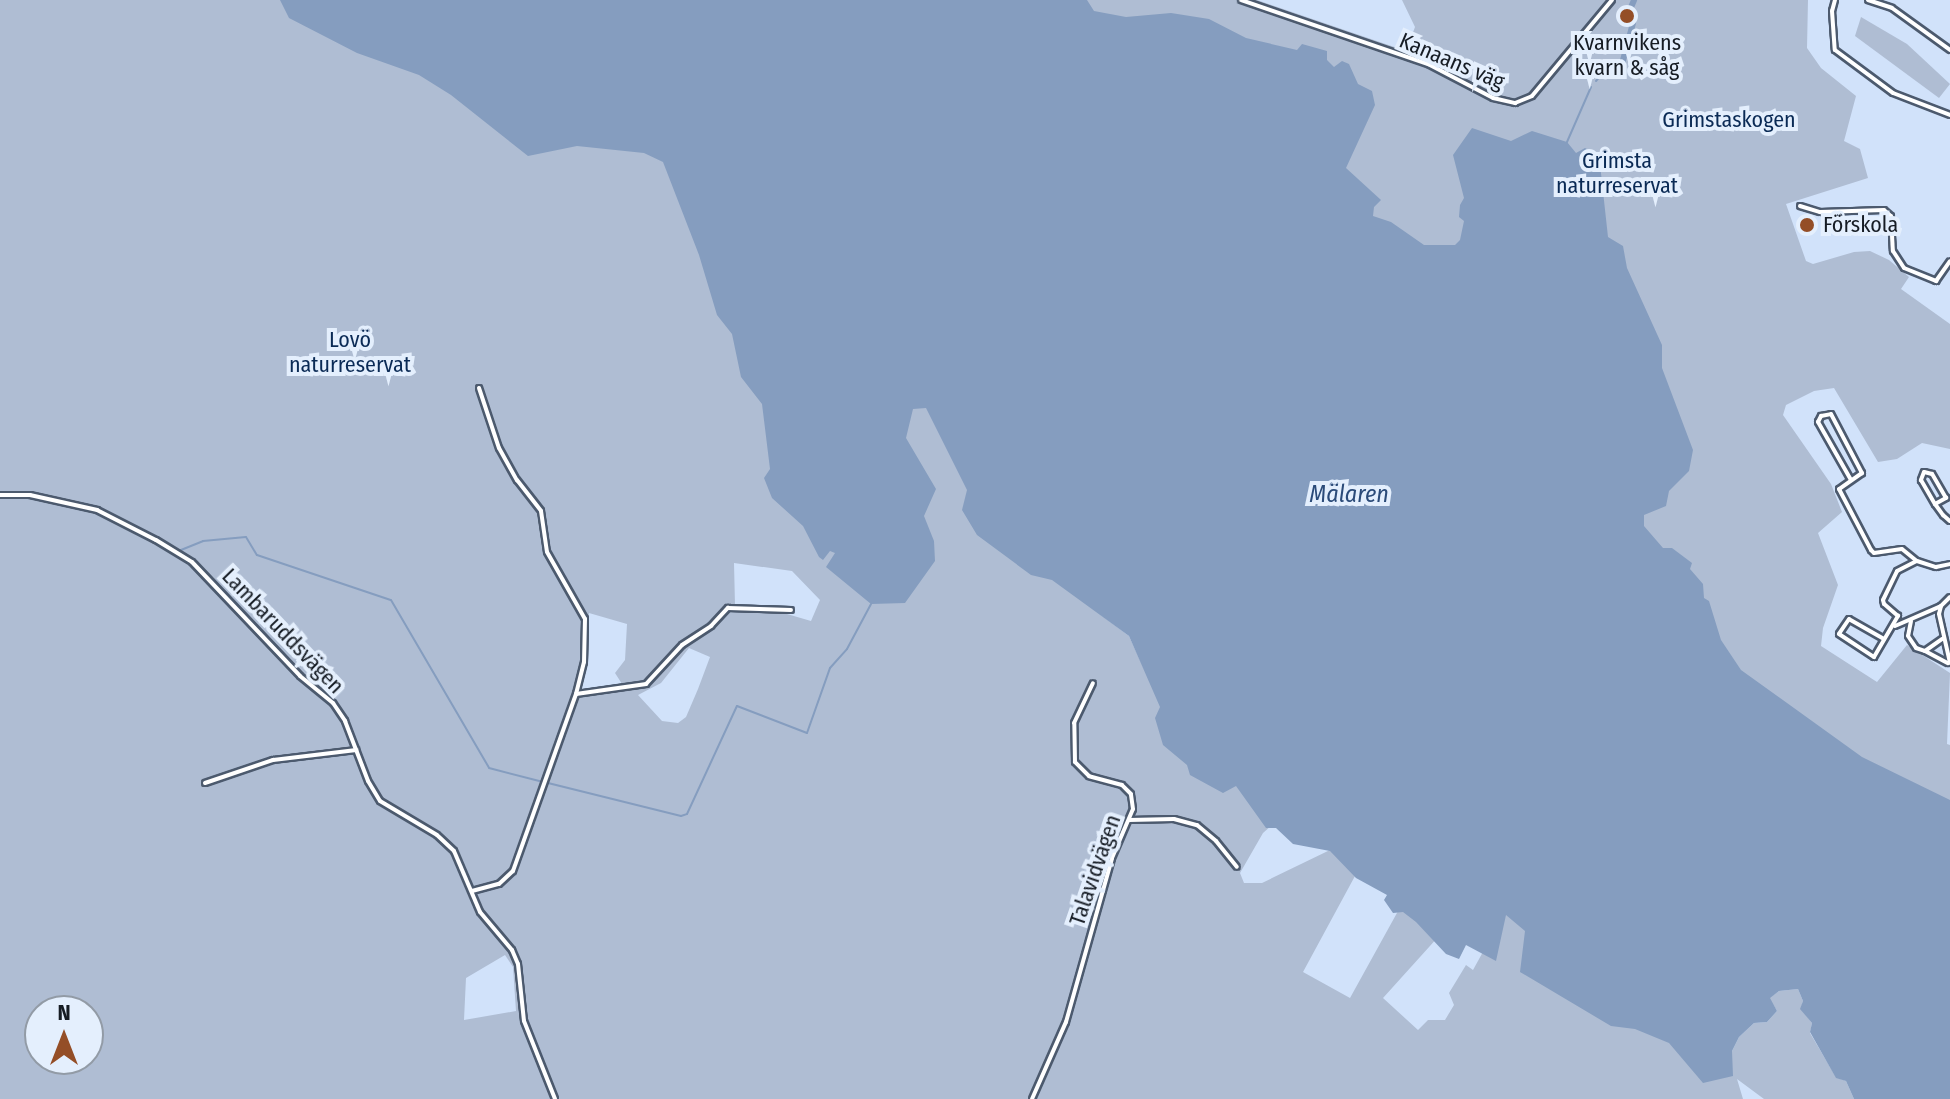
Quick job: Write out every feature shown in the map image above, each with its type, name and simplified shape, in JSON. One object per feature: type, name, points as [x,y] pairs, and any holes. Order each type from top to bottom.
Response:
[{"type":"street","name":"Kanaans väg","points":[[1241,0],[1428,64],[1493,98],[1515,103],[1532,96],[1612,0]]},
{"type":"street","points":[[1835,0],[1832,11],[1835,50],[1893,93],[1950,115]]},
{"type":"street","points":[[1868,0],[1892,8],[1950,50]]},
{"type":"street","points":[[1800,206],[1820,212],[1889,212],[1893,251],[1904,268],[1933,281],[1939,279],[1950,261]]},
{"type":"street","points":[[472,891],[499,884],[513,871],[576,694],[584,662],[585,619],[547,552],[541,511],[517,480],[499,448],[479,388]]},
{"type":"street","points":[[1851,480],[1818,422],[1827,414],[1831,414],[1862,473],[1839,489],[1871,550],[1874,553],[1902,549],[1917,561],[1936,567],[1950,564]]},
{"type":"street","points":[[1935,504],[1946,498],[1932,474],[1924,472],[1921,480],[1935,504],[1950,521]]},
{"type":"street","name":"Lambaruddsvägen","points":[[0,495],[30,495],[97,510],[192,562],[300,676],[333,703],[345,721],[380,801],[437,835],[454,851],[488,925],[512,950],[518,964],[524,1021],[555,1099]]},
{"type":"street","points":[[1884,639],[1849,619],[1839,634],[1874,657],[1898,616],[1883,600],[1897,571],[1917,561]]},
{"type":"street","points":[[1892,627],[1941,606],[1950,597]]},
{"type":"street","points":[[1941,606],[1942,639],[1950,664]]},
{"type":"street","points":[[576,694],[646,684],[682,645],[728,608],[791,610]]},
{"type":"street","points":[[1911,621],[1909,641],[1950,664]]},
{"type":"street","points":[[1925,651],[1942,639]]},
{"type":"street","name":"Talavidvägen","points":[[1032,1099],[1066,1022],[1112,858],[1129,820],[1133,801],[1127,789],[1116,782],[1084,774],[1075,762],[1074,723],[1093,683]]},
{"type":"street","points":[[205,783],[273,760],[356,750]]},
{"type":"street","points":[[1129,820],[1174,819],[1197,825],[1216,841],[1237,867]]},
{"type":"green space","name":"Lovö naturreservat","points":[[0,0],[727,0],[1300,493],[1658,841],[1864,904],[1950,999],[1950,1099],[1870,1099],[1862,1076],[1846,1061],[1824,1020],[1810,983],[1799,971],[1785,970],[1764,978],[1756,985],[1752,1005],[1722,1029],[1715,1057],[1732,1072],[1732,1051],[1739,1037],[1754,1023],[1767,1022],[1777,1011],[1769,998],[1779,991],[1798,989],[1803,1001],[1801,1009],[1812,1023],[1810,1033],[1836,1077],[1846,1081],[1854,1099],[1764,1099],[1737,1079],[1743,1099],[0,1099]],"holes":[[[734,563],[792,571],[820,600],[811,621],[759,606],[735,605]],[[1109,602],[1137,627],[1156,655],[1144,669],[1129,636],[1101,615]],[[589,613],[627,624],[625,660],[615,673],[624,687],[581,692],[578,689],[585,673]],[[689,648],[710,657],[686,717],[678,723],[662,721],[638,695],[661,683]],[[1288,811],[1361,844],[1343,863],[1330,850],[1262,883],[1244,883],[1240,873],[1263,833]],[[1364,867],[1394,881],[1408,893],[1350,998],[1303,972],[1355,876]],[[1448,926],[1484,950],[1473,970],[1466,965],[1449,993],[1454,1005],[1445,1020],[1428,1020],[1418,1030],[1383,998]],[[505,955],[513,967],[516,1011],[464,1020],[466,978]]]},
{"type":"green space","name":"Grimsta naturreservat","points":[[909,0],[1257,0],[1406,51],[1415,27],[1402,0],[1808,0],[1807,48],[1821,68],[1856,96],[1844,141],[1860,149],[1868,178],[1786,204],[1806,261],[1813,264],[1854,252],[1870,251],[1889,260],[1909,277],[1901,289],[1950,324],[1950,449],[1922,443],[1897,459],[1878,462],[1834,388],[1814,391],[1786,405],[1783,415],[1831,484],[1842,512],[1818,533],[1838,585],[1823,628],[1821,646],[1877,682],[1907,645],[1950,673],[1947,744],[1950,745],[1950,883]]},
{"type":"green space","points":[[1861,17],[1907,44],[1950,84],[1939,98],[1855,36]]},
{"type":"water","name":"Mälaren","points":[[280,0],[1087,0],[1094,11],[1126,17],[1171,13],[1209,19],[1246,38],[1297,50],[1302,44],[1327,51],[1327,60],[1334,67],[1342,61],[1349,64],[1358,84],[1372,91],[1375,105],[1346,168],[1381,200],[1374,207],[1373,216],[1391,222],[1424,245],[1455,245],[1460,240],[1464,221],[1459,217],[1460,205],[1464,198],[1453,155],[1472,128],[1511,141],[1532,131],[1567,142],[1576,153],[1585,148],[1599,155],[1608,237],[1623,246],[1627,268],[1662,345],[1662,368],[1693,450],[1689,471],[1669,491],[1666,506],[1644,515],[1644,526],[1663,548],[1672,548],[1692,563],[1690,569],[1703,584],[1704,598],[1709,601],[1721,640],[1741,670],[1862,757],[1950,800],[1950,1099],[1854,1099],[1846,1081],[1836,1078],[1810,1032],[1812,1023],[1800,1009],[1803,1001],[1798,989],[1779,991],[1770,998],[1777,1011],[1767,1022],[1754,1023],[1739,1037],[1732,1051],[1733,1076],[1703,1083],[1669,1043],[1635,1029],[1611,1026],[1520,972],[1525,931],[1506,915],[1496,961],[1466,945],[1459,959],[1446,954],[1416,922],[1403,912],[1393,913],[1384,900],[1387,895],[1356,878],[1330,851],[1293,844],[1276,828],[1266,828],[1236,786],[1223,793],[1190,775],[1187,765],[1163,745],[1155,718],[1160,707],[1129,636],[1052,580],[1031,575],[977,535],[962,510],[967,490],[926,408],[913,409],[906,438],[936,489],[924,516],[934,541],[935,561],[905,603],[871,604],[826,567],[835,553],[830,551],[823,560],[819,557],[803,526],[772,498],[764,478],[770,469],[762,404],[741,377],[732,334],[717,315],[699,255],[663,162],[644,153],[577,146],[528,156],[451,95],[419,75],[357,53],[289,18]]},
{"type":"waterway","points":[[1629,12],[1634,0]]},
{"type":"waterway","points":[[1608,72],[1622,64],[1633,23]]},
{"type":"waterway","points":[[1596,81],[1601,75]]},
{"type":"waterway","points":[[1567,142],[1591,87]]},
{"type":"waterway","points":[[181,550],[203,541],[246,537],[257,555],[391,600],[489,768],[543,782]]},
{"type":"waterway","points":[[548,783],[681,816],[687,814],[737,706],[807,733],[830,668],[847,649],[871,604]]},
{"type":"place","name":"Kvarnvikens kvarn & såg","points":[[1627,16]]},
{"type":"place","name":"Förskola","points":[[1807,225]]},
{"type":"park label","name":"Grimstaskogen","points":[[1729,120]]}]
